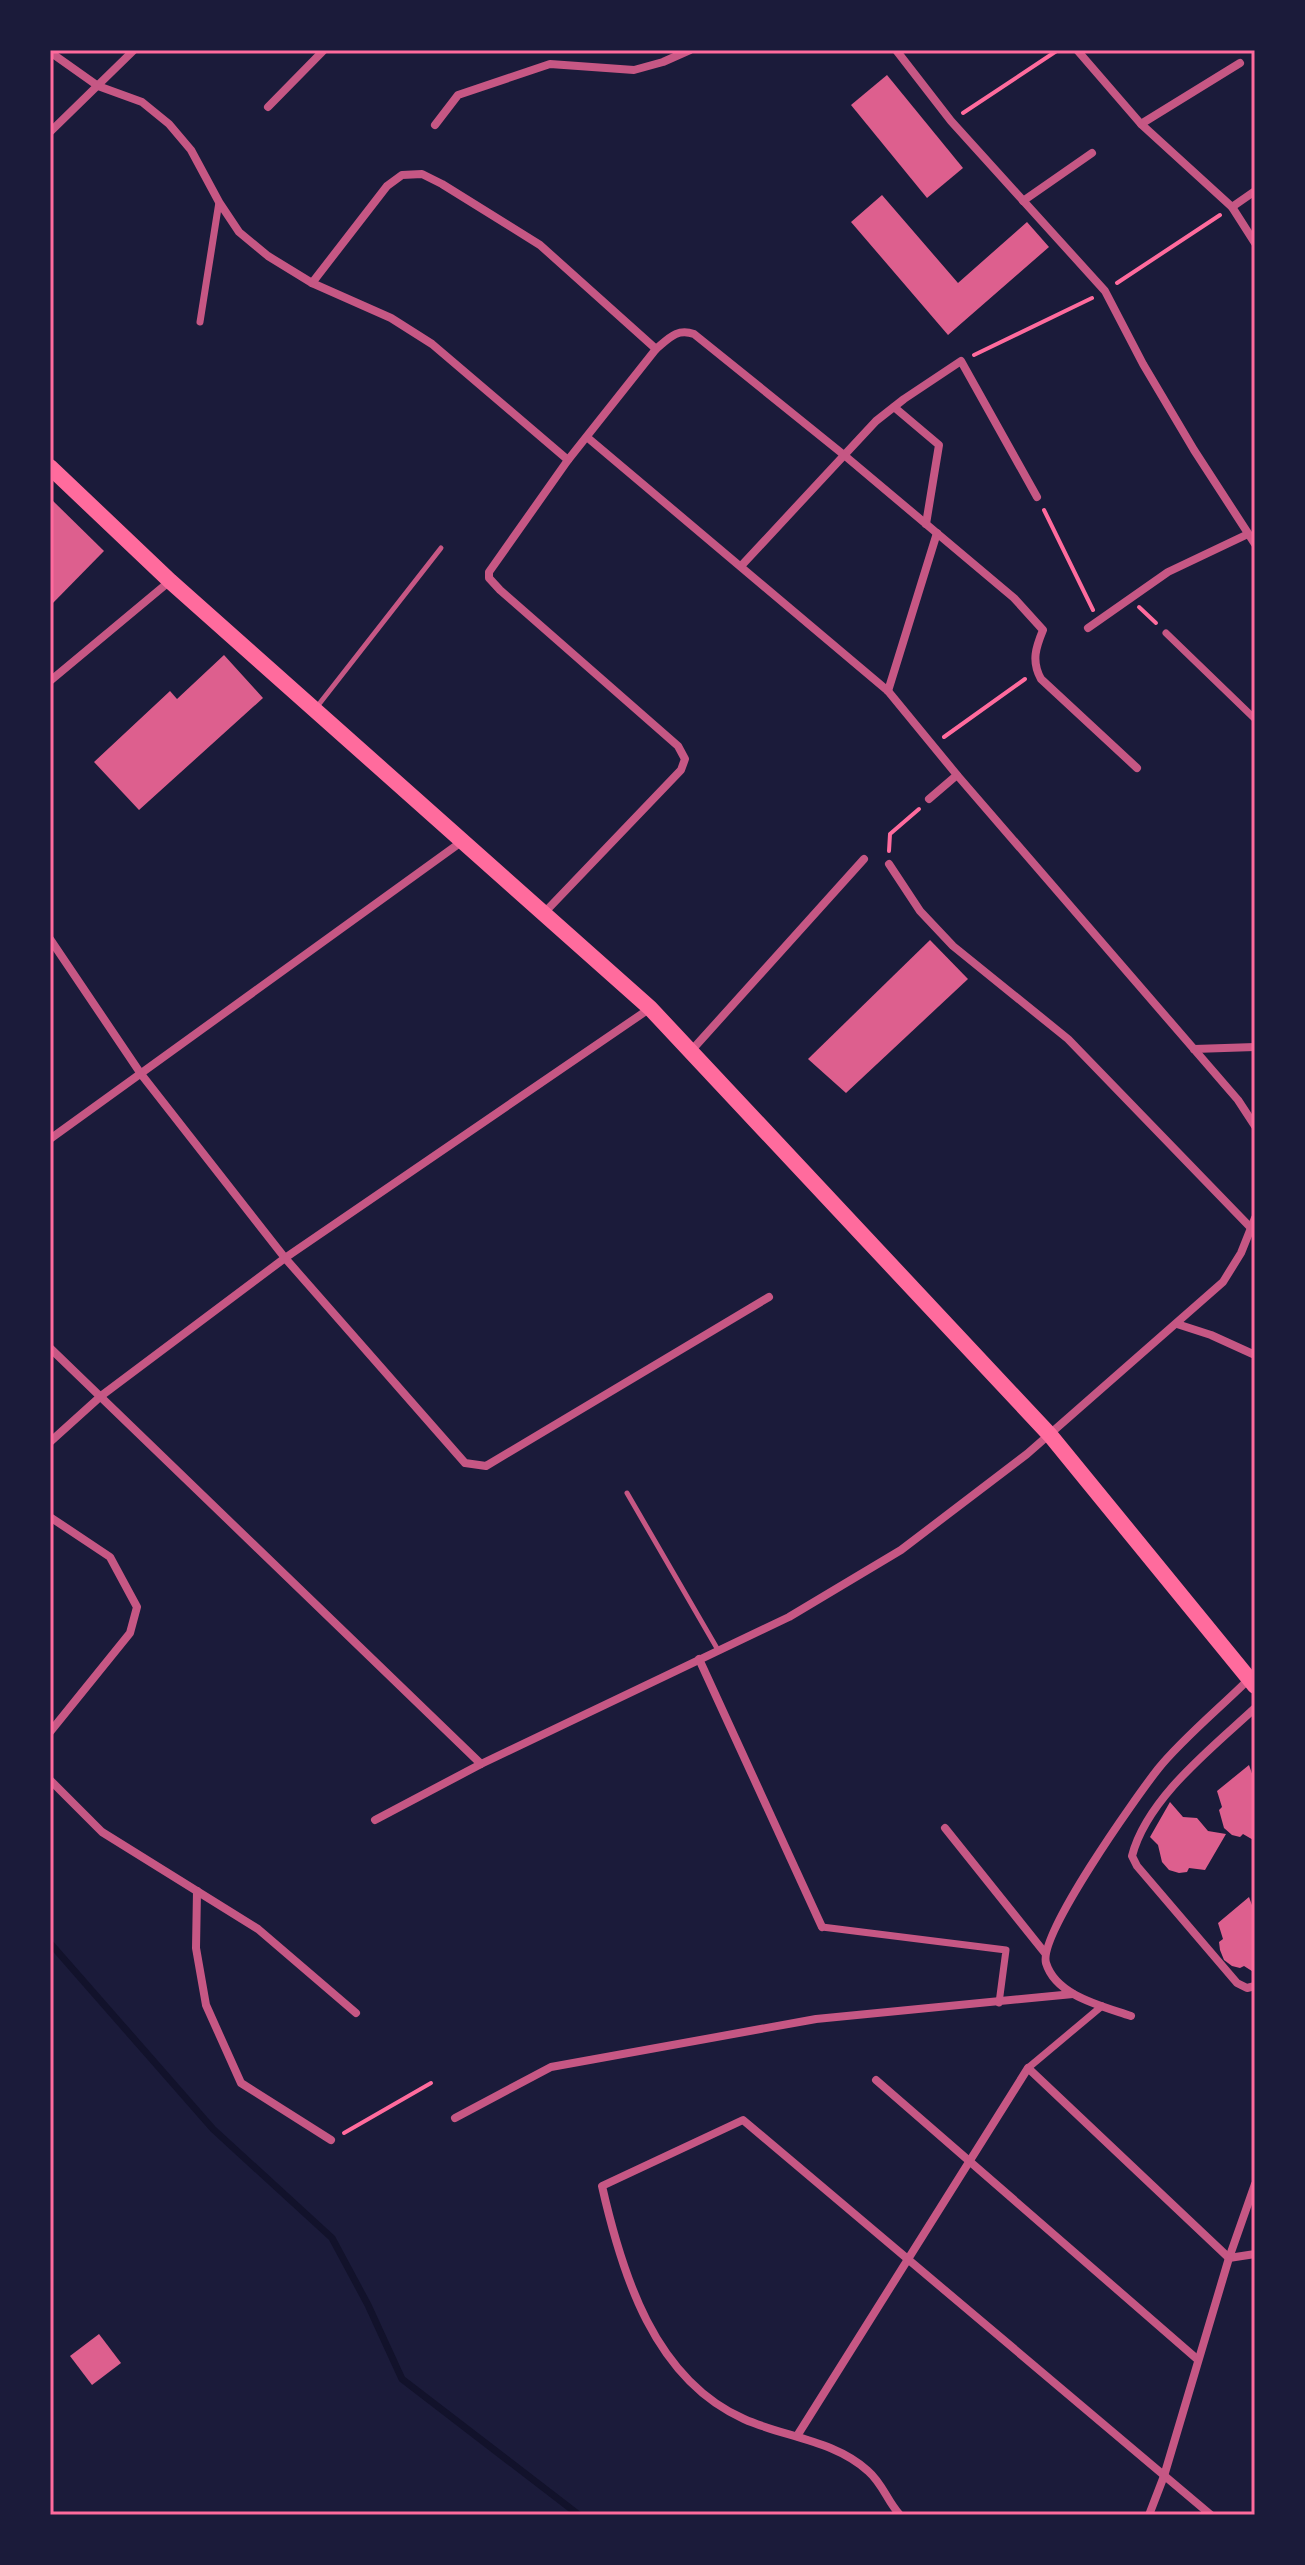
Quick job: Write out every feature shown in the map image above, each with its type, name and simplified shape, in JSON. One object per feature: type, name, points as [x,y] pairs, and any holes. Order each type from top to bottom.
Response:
[{"type":"main road","points":[[50,467],[170,581],[650,1008],[1050,1435],[1252,1682]]},
{"type":"street","points":[[50,132],[134,50]]},
{"type":"street","points":[[268,107],[324,50]]},
{"type":"street","points":[[435,125],[458,95],[550,64],[634,70],[690,50]]},
{"type":"street","points":[[896,50],[951,121],[1105,291],[1143,364],[1255,544]]},
{"type":"street","points":[[1077,50],[1141,124],[1232,207],[1255,243]]},
{"type":"street","points":[[50,52],[98,86],[142,102],[169,124],[191,150],[239,232],[268,256],[312,283],[391,318],[432,344],[568,460]]},
{"type":"street","points":[[1141,124],[1240,63]]},
{"type":"street","points":[[1023,201],[1092,153]]},
{"type":"street","points":[[312,283],[387,186],[402,175],[422,174],[540,245],[656,349]]},
{"type":"street","points":[[1232,207],[1255,191]]},
{"type":"street","points":[[200,322],[219,202]]},
{"type":"street","points":[[545,912],[681,770],[685,759],[678,746],[489,578],[492,566],[568,460],[656,349],[673,334],[684,330],[694,334],[844,455],[1014,598],[1043,630],[1035,651],[1036,671],[1041,679],[1137,768]]},
{"type":"street","points":[[742,565],[876,421],[961,361],[1037,497]]},
{"type":"street","points":[[894,407],[939,445],[926,524]]},
{"type":"street","points":[[588,438],[888,691],[1238,1100],[1255,1126]]},
{"type":"street","points":[[888,691],[937,533]]},
{"type":"street","points":[[1088,628],[1168,572],[1248,534]]},
{"type":"street","points":[[50,681],[170,581]]},
{"type":"street","points":[[1166,633],[1255,719]]},
{"type":"street","points":[[929,799],[957,775]]},
{"type":"street","points":[[50,1139],[464,840]]},
{"type":"street","points":[[691,1052],[864,859]]},
{"type":"street","points":[[889,864],[920,911],[953,946],[1068,1039],[1251,1228]]},
{"type":"street","points":[[50,939],[141,1074],[285,1258],[465,1463],[486,1466],[769,1297]]},
{"type":"street","points":[[50,1442],[101,1396],[285,1258],[650,1008]]},
{"type":"street","points":[[1194,1049],[1255,1047]]},
{"type":"street","points":[[375,1820],[481,1764],[789,1617],[901,1550],[1050,1435],[1223,1282],[1241,1253],[1255,1218]]},
{"type":"street","points":[[1177,1324],[1255,1355]]},
{"type":"street","points":[[50,1348],[481,1764]]},
{"type":"street","points":[[50,1517],[110,1557],[137,1607],[130,1633],[50,1732]]},
{"type":"street","points":[[699,1659],[822,1927],[1006,1950],[999,2003]]},
{"type":"street","points":[[1045,1953],[1077,1888],[1159,1767],[1252,1682]]},
{"type":"street","points":[[1255,1708],[1187,1772],[1158,1807],[1135,1845],[1132,1856],[1137,1866],[1237,1983],[1247,1988],[1255,1986]]},
{"type":"street","points":[[50,1780],[102,1832],[258,1929],[356,2013]]},
{"type":"street","points":[[945,1828],[1045,1953],[1055,1980],[1073,1994],[1131,2016]]},
{"type":"street","points":[[197,1891],[196,1948],[206,2005],[241,2083],[331,2140]]},
{"type":"street","points":[[455,2118],[551,2067],[816,2019],[1073,1994]]},
{"type":"street","points":[[797,2436],[1028,2068],[1102,2006]]},
{"type":"street","points":[[1028,2068],[1229,2258]]},
{"type":"street","points":[[876,2080],[1197,2359]]},
{"type":"street","points":[[900,2515],[881,2483],[865,2468],[836,2451],[744,2419],[722,2406],[686,2375],[667,2353],[633,2295],[602,2186],[743,2120],[1211,2515]]},
{"type":"street","points":[[1149,2515],[1255,2184]]},
{"type":"street","points":[[1229,2258],[1255,2254]]},
{"type":"lane","points":[[315,708],[441,548]]},
{"type":"lane","points":[[627,1493],[718,1650]]},
{"type":"path","points":[[951,121],[1058,50]]},
{"type":"path","points":[[961,361],[1105,291],[1232,207]]},
{"type":"path","points":[[1037,497],[1098,620]]},
{"type":"path","points":[[1131,598],[1166,633]]},
{"type":"path","points":[[932,745],[1036,671]]},
{"type":"path","points":[[890,834],[929,799]]},
{"type":"path","points":[[331,2140],[431,2083]]},
{"type":"building","points":[[887,75],[963,168],[927,198],[851,105]]},
{"type":"building","points":[[882,195],[958,283],[1027,222],[1049,247],[948,335],[851,222]]},
{"type":"building","points":[[50,498],[104,551],[50,606]]},
{"type":"building","points":[[224,655],[263,698],[139,810],[94,762],[170,691],[177,699]]},
{"type":"building","points":[[930,940],[968,979],[846,1093],[808,1059]]},
{"type":"building","points":[[1249,1765],[1255,1782],[1255,1841],[1243,1834],[1240,1837],[1232,1835],[1224,1828],[1217,1791]]},
{"type":"building","points":[[1170,1802],[1183,1817],[1197,1818],[1208,1831],[1226,1834],[1205,1870],[1189,1868],[1187,1872],[1179,1873],[1169,1870],[1162,1862],[1158,1845],[1150,1837]]},
{"type":"building","points":[[1249,1897],[1255,1913],[1255,1973],[1244,1966],[1232,1966],[1224,1960],[1219,1942],[1223,1939],[1218,1923]]},
{"type":"building","points":[[99,2334],[121,2363],[92,2385],[70,2356]]},
{"type":"waterway","points":[[50,1943],[213,2129],[332,2238],[368,2305],[402,2379],[579,2515]]}]
